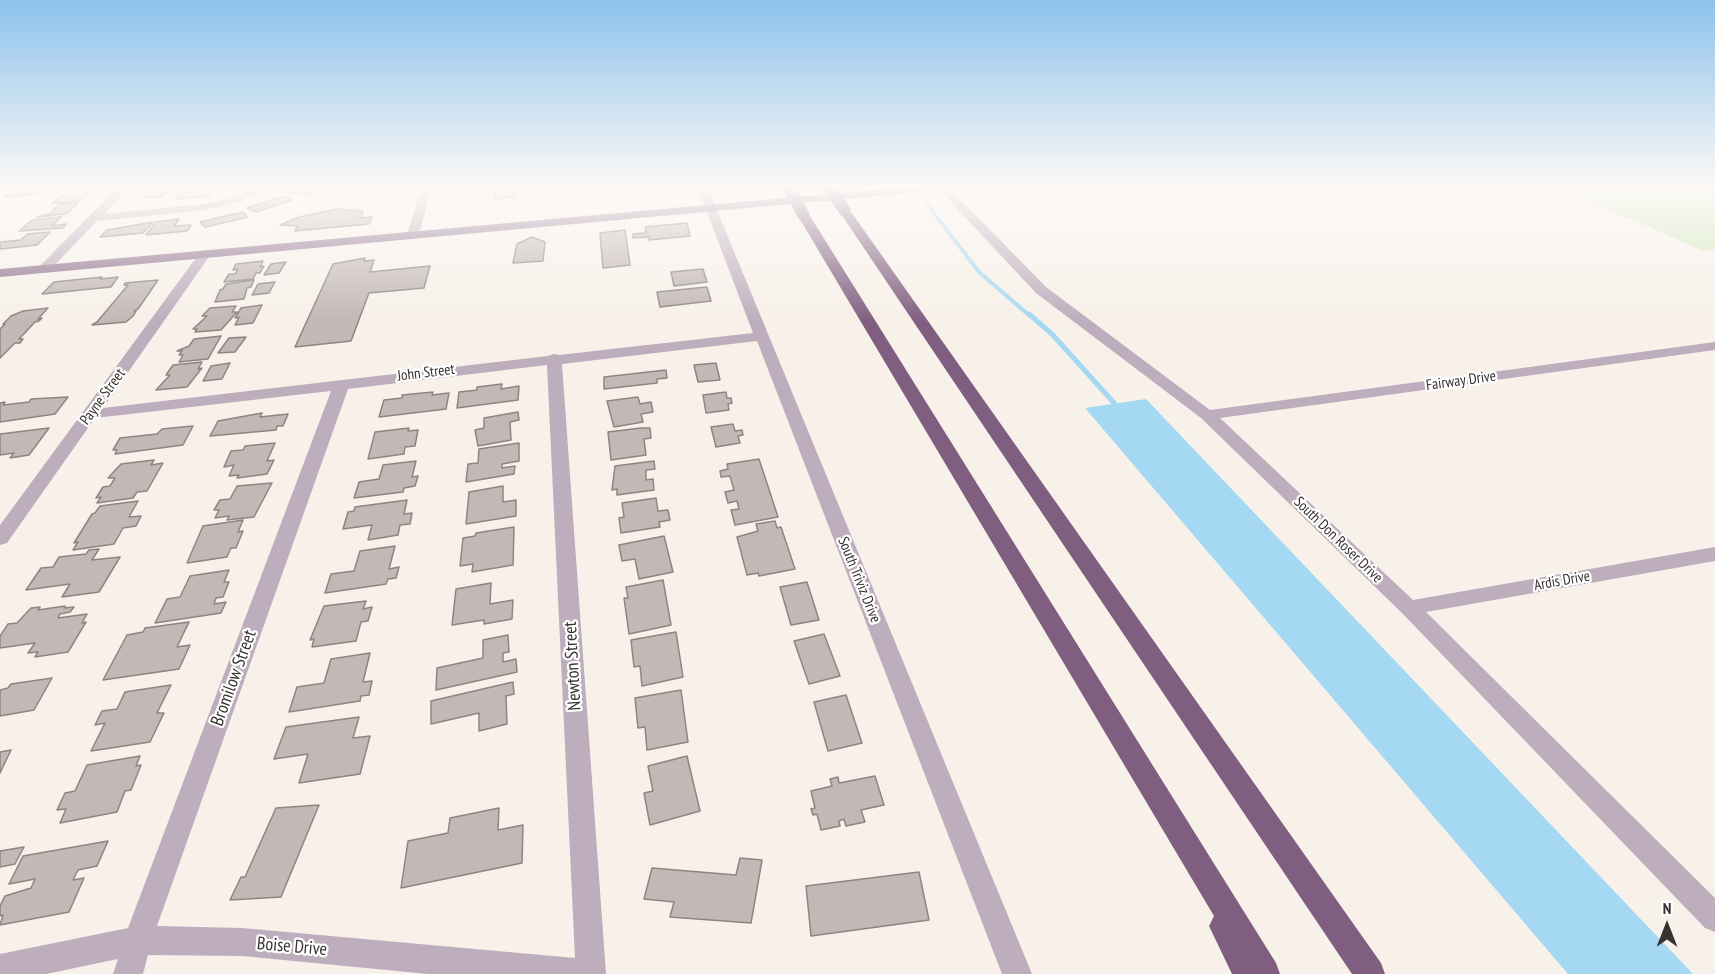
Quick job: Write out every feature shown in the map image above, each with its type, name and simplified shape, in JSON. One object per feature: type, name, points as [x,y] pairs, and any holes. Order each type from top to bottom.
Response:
[{"type":"highway","points":[[813,231],[1265,974]]},
{"type":"highway","points":[[859,231],[1370,974]]},
{"type":"highway","points":[[1144,776],[1248,974]]},
{"type":"main road","points":[[0,273],[453,231]]},
{"type":"street","points":[[44,269],[81,231]]},
{"type":"street","name":"South Triviz Drive","points":[[720,231],[1017,974]]},
{"type":"street","name":"South Don Roser Drive","points":[[987,231],[1041,290],[1207,415],[1409,608],[1715,918]]},
{"type":"street","name":"Payne Street","points":[[0,539],[205,254]]},
{"type":"street","name":"John Street","points":[[91,414],[554,358],[761,336]]},
{"type":"street","name":"Fairway Drive","points":[[1207,415],[1715,346]]},
{"type":"street","name":"Newton Street","points":[[554,358],[591,974]]},
{"type":"street","name":"Bromilow Street","points":[[128,974],[138,940],[342,383]]},
{"type":"street","name":"Ardis Drive","points":[[1409,608],[1715,554]]},
{"type":"street","name":"Boise Drive","points":[[0,969],[138,940],[242,942],[586,974]]},
{"type":"green space","points":[[1659,231],[1715,231],[1715,249],[1703,251]]},
{"type":"water","points":[[1146,399],[1693,974],[1568,974],[1085,408]]},
{"type":"building","points":[[106,231],[144,231],[143,233],[100,237]]},
{"type":"building","points":[[149,231],[182,231],[146,235]]},
{"type":"building","points":[[625,231],[630,265],[603,268],[600,233]]},
{"type":"building","points":[[689,231],[690,236],[649,240],[649,237],[633,238],[633,234]]},
{"type":"building","points":[[50,232],[37,245],[0,249],[0,242],[21,240],[27,234]]},
{"type":"building","points":[[532,237],[545,242],[543,261],[513,263],[517,244]]},
{"type":"building","points":[[365,258],[364,261],[374,260],[370,272],[430,266],[424,288],[369,293],[351,341],[295,347],[333,264]]},
{"type":"building","points":[[263,261],[260,267],[264,266],[253,279],[224,282],[229,274],[235,274],[238,269],[233,270],[236,264]]},
{"type":"building","points":[[286,262],[279,273],[264,275],[271,264]]},
{"type":"building","points":[[703,269],[707,282],[674,286],[671,272]]},
{"type":"building","points":[[102,277],[100,279],[118,277],[111,287],[42,294],[54,282]]},
{"type":"building","points":[[158,280],[138,309],[134,311],[136,311],[133,316],[126,322],[92,325],[128,285],[124,285],[125,283]]},
{"type":"building","points":[[254,280],[251,287],[247,288],[244,299],[215,302],[220,290],[226,284]]},
{"type":"building","points":[[275,282],[269,293],[252,295],[258,284]]},
{"type":"building","points":[[707,287],[711,301],[660,307],[657,292]]},
{"type":"building","points":[[262,305],[253,323],[235,325],[239,317],[235,318],[241,308]]},
{"type":"building","points":[[236,306],[232,312],[237,312],[221,330],[195,332],[197,329],[193,329],[207,316],[202,316],[210,308]]},
{"type":"building","points":[[48,308],[38,319],[42,318],[19,339],[23,339],[20,343],[15,343],[0,358],[0,329],[5,324],[3,324],[11,316],[23,311]]},
{"type":"building","points":[[221,336],[208,359],[179,362],[183,355],[179,355],[182,351],[177,351],[189,346],[194,339]]},
{"type":"building","points":[[246,337],[235,352],[218,353],[229,338]]},
{"type":"building","points":[[202,362],[198,369],[202,368],[187,387],[156,390],[170,375],[166,375],[173,365]]},
{"type":"building","points":[[230,363],[222,379],[203,381],[211,366]]},
{"type":"building","points":[[716,363],[720,380],[698,382],[694,365]]},
{"type":"building","points":[[666,370],[667,378],[657,379],[657,383],[604,389],[604,377]]},
{"type":"building","points":[[502,384],[501,389],[519,386],[518,400],[457,408],[459,392]]},
{"type":"building","points":[[433,392],[432,395],[449,393],[446,409],[379,417],[384,400],[402,398],[402,395]]},
{"type":"building","points":[[726,392],[727,398],[731,398],[732,403],[728,404],[729,410],[706,413],[703,395]]},
{"type":"building","points":[[68,397],[55,414],[0,422],[0,403],[5,402],[3,405],[29,402],[31,399]]},
{"type":"building","points":[[638,397],[640,404],[651,402],[653,412],[641,414],[643,422],[614,427],[607,401]]},
{"type":"building","points":[[518,412],[519,420],[510,422],[511,440],[478,446],[475,430],[484,428],[484,418]]},
{"type":"building","points":[[262,413],[260,417],[288,414],[283,426],[277,426],[276,430],[210,436],[218,421]]},
{"type":"building","points":[[733,424],[735,431],[742,430],[743,435],[738,436],[740,443],[716,447],[711,427]]},
{"type":"building","points":[[193,426],[183,445],[115,454],[117,450],[113,450],[120,438],[157,434],[162,429]]},
{"type":"building","points":[[49,428],[29,455],[10,458],[14,453],[0,455],[0,434]]},
{"type":"building","points":[[409,428],[408,431],[418,430],[415,446],[405,447],[404,454],[368,459],[375,432]]},
{"type":"building","points":[[650,428],[651,438],[644,439],[646,455],[611,460],[608,432]]},
{"type":"building","points":[[275,443],[267,461],[274,460],[267,474],[237,478],[239,475],[229,476],[234,465],[224,467],[231,451],[243,450],[245,446]]},
{"type":"building","points":[[519,443],[519,461],[502,464],[502,468],[515,466],[514,474],[466,482],[468,464],[478,463],[479,449]]},
{"type":"building","points":[[759,459],[778,517],[735,525],[731,510],[739,509],[737,501],[728,503],[725,492],[734,490],[730,476],[721,477],[720,471],[728,469],[727,464]]},
{"type":"building","points":[[154,460],[151,465],[163,463],[147,491],[137,492],[133,498],[97,503],[101,497],[96,498],[103,487],[110,486],[115,478],[108,478],[121,464]]},
{"type":"building","points":[[416,461],[412,477],[418,476],[415,486],[404,488],[403,492],[354,498],[359,482],[379,479],[383,465]]},
{"type":"building","points":[[654,461],[655,469],[646,470],[646,480],[653,479],[654,490],[617,495],[617,489],[612,490],[615,466]]},
{"type":"building","points":[[272,483],[254,517],[227,520],[229,516],[215,518],[219,510],[214,510],[220,500],[230,499],[237,486]]},
{"type":"building","points":[[503,486],[503,502],[516,500],[516,516],[466,524],[469,492]]},
{"type":"building","points":[[656,498],[658,511],[668,510],[670,520],[659,522],[660,527],[621,533],[619,518],[624,517],[622,503]]},
{"type":"building","points":[[407,500],[404,514],[412,513],[410,524],[400,525],[398,535],[368,540],[372,525],[343,529],[348,512],[354,511],[355,507]]},
{"type":"building","points":[[138,501],[129,517],[141,516],[136,526],[123,528],[114,544],[73,550],[78,542],[74,543],[92,514],[100,506]]},
{"type":"building","points":[[243,520],[238,532],[243,531],[236,548],[231,548],[227,557],[187,563],[203,526]]},
{"type":"building","points":[[775,521],[777,528],[781,527],[795,569],[759,576],[758,573],[747,575],[737,537],[758,531],[756,524]]},
{"type":"building","points":[[514,527],[513,565],[472,572],[473,564],[460,566],[463,538],[475,536],[476,533]]},
{"type":"building","points":[[664,536],[673,572],[639,579],[635,559],[622,561],[619,545]]},
{"type":"building","points":[[395,546],[389,569],[399,567],[396,578],[388,579],[386,584],[325,593],[331,574],[354,571],[360,551]]},
{"type":"building","points":[[99,549],[92,560],[120,557],[99,592],[62,597],[70,584],[26,590],[41,568],[53,567],[59,557],[86,554],[89,550]]},
{"type":"building","points":[[229,570],[224,582],[229,582],[223,597],[216,598],[214,604],[226,602],[221,613],[155,623],[167,599],[180,597],[190,576]]},
{"type":"building","points":[[663,580],[671,625],[629,634],[624,598],[628,598],[626,587]]},
{"type":"building","points":[[807,582],[819,620],[791,625],[780,587]]},
{"type":"building","points":[[491,583],[490,604],[513,600],[512,619],[484,624],[484,620],[452,625],[456,589]]},
{"type":"building","points":[[366,601],[363,609],[372,607],[368,621],[361,622],[356,641],[312,647],[314,639],[310,640],[324,606]]},
{"type":"building","points":[[65,606],[64,608],[74,607],[70,612],[60,614],[58,618],[87,614],[82,623],[86,622],[68,652],[35,657],[38,652],[28,653],[35,643],[0,648],[0,636],[8,624],[17,623],[31,608],[40,607],[38,610]]},
{"type":"building","points":[[189,622],[177,647],[190,645],[179,669],[103,680],[127,635],[143,632],[145,628]]},
{"type":"building","points":[[676,632],[683,677],[642,686],[640,666],[634,667],[631,640]]},
{"type":"building","points":[[824,634],[840,676],[809,684],[794,641]]},
{"type":"building","points":[[508,635],[509,652],[503,653],[503,662],[516,659],[517,672],[436,690],[437,668],[483,658],[483,640]]},
{"type":"building","points":[[370,653],[363,682],[372,681],[369,695],[361,696],[360,701],[289,712],[297,687],[324,683],[331,659]]},
{"type":"building","points":[[52,678],[34,710],[0,716],[0,690],[8,688],[11,684]]},
{"type":"building","points":[[513,682],[514,694],[506,696],[507,724],[479,731],[479,713],[431,724],[431,701]]},
{"type":"building","points":[[171,685],[157,713],[164,713],[150,742],[91,751],[105,723],[95,725],[102,711],[117,709],[125,692]]},
{"type":"building","points":[[681,690],[688,742],[647,750],[645,727],[638,728],[635,698]]},
{"type":"building","points":[[846,695],[862,743],[828,751],[814,702]]},
{"type":"building","points":[[359,717],[353,738],[370,736],[360,774],[299,783],[308,754],[274,759],[286,727]]},
{"type":"building","points":[[11,750],[0,773],[0,752]]},
{"type":"building","points":[[140,756],[136,766],[141,765],[131,790],[125,791],[117,812],[60,823],[66,809],[57,810],[65,793],[75,791],[87,765]]},
{"type":"building","points":[[687,756],[700,811],[650,825],[644,793],[653,791],[648,766]]},
{"type":"building","points":[[875,776],[884,805],[861,810],[865,822],[846,826],[844,819],[839,821],[840,826],[821,830],[817,814],[813,815],[811,809],[815,808],[811,791],[832,786],[830,779],[838,777],[839,783]]},
{"type":"building","points":[[319,805],[281,897],[230,900],[241,877],[245,877],[276,808]]},
{"type":"building","points":[[499,808],[498,830],[523,825],[522,863],[401,888],[408,841],[448,833],[450,818]]},
{"type":"building","points":[[108,841],[97,866],[78,870],[73,880],[84,878],[69,912],[0,925],[3,915],[0,916],[0,906],[5,896],[31,888],[35,879],[9,884],[23,856]]},
{"type":"building","points":[[24,847],[15,864],[0,867],[0,851]]},
{"type":"building","points":[[740,858],[762,860],[751,923],[670,917],[674,902],[644,899],[652,868],[736,875]]},
{"type":"building","points":[[919,872],[929,920],[811,936],[806,886]]},
{"type":"waterway","points":[[948,231],[979,272],[1030,316]]},
{"type":"waterway","points":[[1029,314],[1052,334],[1115,404]]}]
